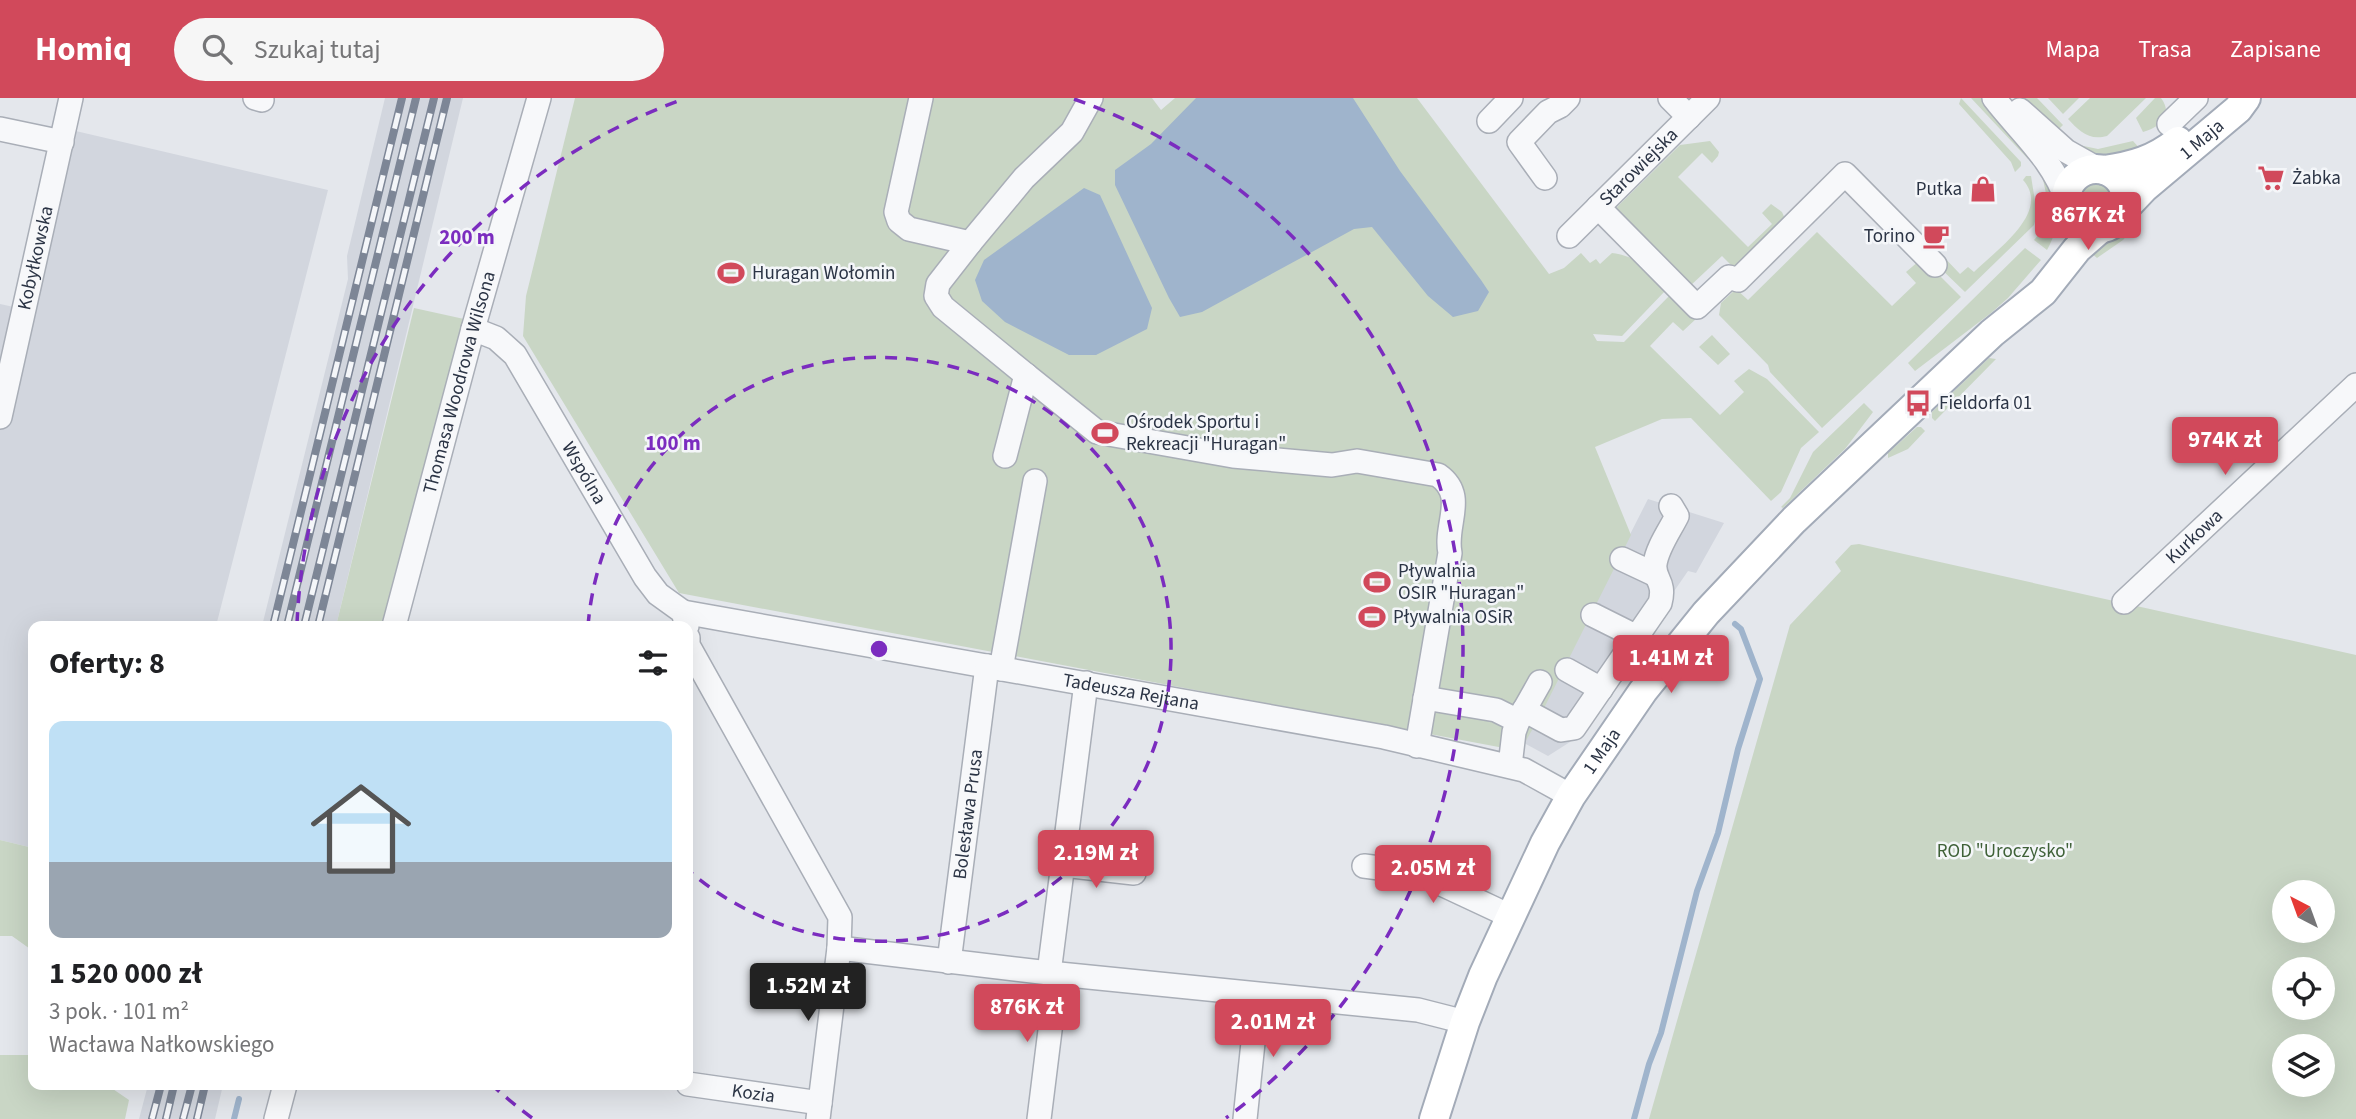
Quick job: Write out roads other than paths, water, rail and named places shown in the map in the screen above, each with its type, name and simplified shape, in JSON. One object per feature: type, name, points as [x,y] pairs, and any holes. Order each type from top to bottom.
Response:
[{"type":"main road","name":"1 Maja","points":[[2101,169],[2140,164],[2165,151],[2185,136],[2223,98]]},
{"type":"main road","name":"1 Maja","points":[[2125,208],[2144,188],[2238,110],[2246,98]]},
{"type":"main road","points":[[2101,169],[2115,176],[2124,187],[2125,208],[2115,222],[2100,229],[2082,225],[2071,216],[2067,206],[2067,193],[2072,181],[2079,174],[2101,169]]},
{"type":"main road","name":"1 Maja","points":[[1992,333],[2063,236],[2067,228],[2067,206]]},
{"type":"main road","name":"1 Maja","points":[[1434,1119],[1465,1022],[1510,916],[1545,843],[1572,796],[1643,691],[1706,613],[1794,520],[1992,333],[2043,292],[2077,249],[2100,229]]},
{"type":"street","name":"Kobyłkowska","points":[[0,417],[7,349],[62,142],[71,98]]},
{"type":"street","name":"Thomasa Woodrowa Wilsona","points":[[395,621],[473,330],[539,98]]},
{"type":"street","points":[[920,98],[896,212],[899,221],[909,229],[970,243]]},
{"type":"street","points":[[1091,98],[1072,132],[1024,178],[937,284],[936,296],[943,307],[1097,432],[1233,456],[1332,465],[1357,461],[1437,475],[1445,480],[1453,495],[1447,541],[1450,553],[1417,746]]},
{"type":"street","points":[[1489,121],[1511,98]]},
{"type":"street","points":[[1545,178],[1519,142],[1548,112],[1568,98]]},
{"type":"street","points":[[1670,98],[1689,117]]},
{"type":"street","name":"Starowiejska","points":[[1569,236],[1708,98]]},
{"type":"street","points":[[1994,98],[2061,182],[2067,206]]},
{"type":"street","points":[[2007,98],[2066,151],[2101,169]]},
{"type":"street","points":[[2169,124],[2196,98]]},
{"type":"street","points":[[0,129],[62,142]]},
{"type":"street","points":[[1598,207],[1697,306],[1729,277],[1738,280],[1845,174],[1936,265]]},
{"type":"street","name":"Wspólna","points":[[473,330],[496,338],[515,355],[645,577],[685,619]]},
{"type":"street","points":[[1005,456],[1026,375]]},
{"type":"street","name":"Kurkowa","points":[[2124,602],[2356,384]]},
{"type":"street","name":"Bolesława Prusa","points":[[949,962],[994,668],[1035,481]]},
{"type":"street","points":[[1425,698],[1521,715],[1561,730],[1574,728],[1660,603],[1661,582],[1654,566],[1677,516],[1671,506]]},
{"type":"street","points":[[1622,559],[1656,575]]},
{"type":"street","points":[[1593,615],[1637,637]]},
{"type":"street","name":"Tadeusza Rejtana","points":[[685,619],[1086,683],[1384,737],[1524,770],[1572,796]]},
{"type":"street","points":[[693,654],[841,917],[819,1111]]},
{"type":"street","points":[[1567,670],[1601,688]]},
{"type":"street","points":[[1510,766],[1514,732],[1540,682]]},
{"type":"street","points":[[1040,1119],[1063,864],[1086,683]]},
{"type":"street","points":[[1063,864],[1134,873]]},
{"type":"street","points":[[1364,866],[1418,873],[1510,916]]},
{"type":"street","points":[[839,948],[949,962],[1418,1010],[1465,1022]]},
{"type":"street","points":[[1245,1119],[1258,995]]},
{"type":"street","name":"Kozia","points":[[693,1085],[819,1111]]},
{"type":"street","points":[[276,1119],[284,1090]]},
{"type":"water","points":[[1196,98],[1353,98],[1400,171],[1489,292],[1478,311],[1453,317],[1428,296],[1372,227],[1354,229],[1202,312],[1180,317],[1115,185],[1115,170],[1151,144]]},
{"type":"water","points":[[1084,188],[1100,195],[1152,308],[1147,329],[1096,355],[1069,355],[1005,322],[982,301],[975,280],[984,260]]},
{"type":"waterway","points":[[1634,1119],[1649,1064],[1661,1033],[1697,891],[1718,833],[1738,749],[1760,679],[1741,629],[1735,624]]},
{"type":"waterway","points":[[234,1119],[239,1099]]},
{"type":"railway","points":[[274,621],[402,98]]},
{"type":"railway","points":[[288,621],[416,98]]},
{"type":"railway","points":[[305,621],[434,98]]},
{"type":"railway","points":[[319,621],[447,98]]},
{"type":"railway","points":[[152,1119],[160,1090]]},
{"type":"railway","points":[[166,1119],[173,1090]]},
{"type":"railway","points":[[183,1119],[191,1090]]},
{"type":"railway","points":[[197,1119],[204,1090]]},
{"type":"place","name":"Żabka","points":[[2271,178]]},
{"type":"place","name":"Putka","points":[[1983,189]]},
{"type":"place","name":"Torino","points":[[1936,236]]},
{"type":"place","name":"Huragan Wołomin","points":[[731,273]]},
{"type":"place","name":"Fieldorfa 01","points":[[1918,403]]},
{"type":"place","name":"Ośrodek Sportu i Rekreacji \"Huragan\"","points":[[1105,433]]},
{"type":"place","name":"Pływalnia OSIR \"Huragan\"","points":[[1377,582]]},
{"type":"place","name":"Pływalnia OSiR","points":[[1372,617]]},
{"type":"park label","name":"ROD \"Uroczysko\"","points":[[2005,851]]}]
